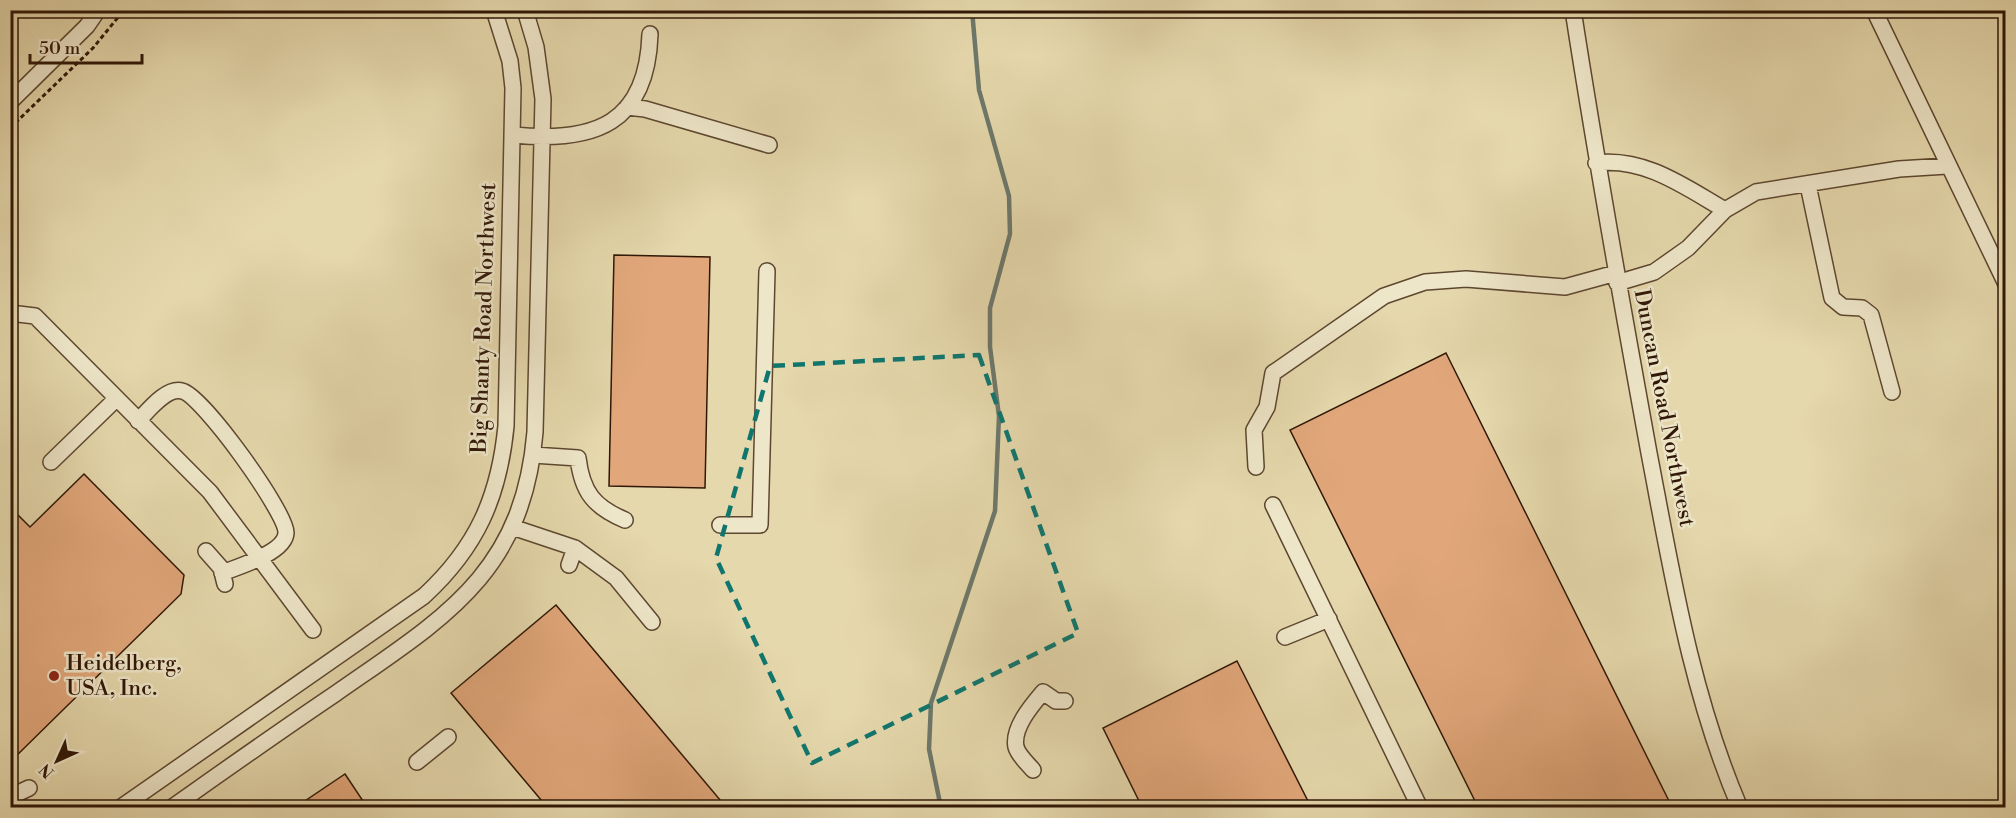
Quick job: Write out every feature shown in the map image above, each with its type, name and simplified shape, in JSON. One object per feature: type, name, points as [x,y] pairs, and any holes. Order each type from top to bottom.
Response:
[{"type":"street","points":[[10,102],[87,26],[98,10]]},
{"type":"street","name":"Big Shanty Road Northwest","points":[[120,807],[424,596],[462,556],[476,535],[489,508],[503,455],[514,135],[510,61],[494,10]]},
{"type":"street","points":[[171,807],[435,623],[458,604],[478,582],[506,542],[525,491],[533,455],[541,71],[525,10]]},
{"type":"street","name":"Duncan Road Northwest","points":[[1573,10],[1596,163],[1684,638],[1727,779],[1740,807]]},
{"type":"street","points":[[1874,10],[1947,166],[2006,284]]},
{"type":"street","points":[[514,135],[541,137],[587,133],[608,124],[627,107],[640,88],[649,61],[650,34]]},
{"type":"street","points":[[627,107],[645,109],[769,145]]},
{"type":"street","points":[[1596,163],[1631,163],[1663,175],[1725,210]]},
{"type":"street","points":[[1256,467],[1254,430],[1267,407],[1273,373],[1384,296],[1425,282],[1466,279],[1565,287],[1654,272],[1688,248],[1725,210],[1755,192],[1899,169],[1947,166]]},
{"type":"street","points":[[1808,184],[1832,298],[1843,307],[1862,308],[1871,315],[1892,392]]},
{"type":"street","points":[[720,525],[760,525],[767,272]]},
{"type":"street","points":[[10,313],[35,316],[210,492],[313,630]]},
{"type":"street","points":[[138,421],[171,392],[182,391],[195,399],[244,457],[283,521],[286,534],[282,542],[258,559],[223,578],[206,551]]},
{"type":"street","points":[[51,462],[116,399]]},
{"type":"street","points":[[533,455],[578,458],[580,478],[588,493],[603,510],[625,520]]},
{"type":"street","points":[[1273,505],[1420,807]]},
{"type":"street","points":[[512,527],[575,548],[616,578],[652,622]]},
{"type":"street","points":[[569,565],[575,548]]},
{"type":"street","points":[[1285,637],[1329,619]]},
{"type":"street","points":[[1033,770],[1016,748],[1016,735],[1023,720],[1043,692],[1056,701],[1065,701]]},
{"type":"street","points":[[417,762],[448,736]]},
{"type":"street","points":[[10,797],[29,788]]},
{"type":"path","points":[[10,128],[93,48],[124,10]]},
{"type":"highlighted area","points":[[979,355],[1078,633],[812,763],[716,558],[770,366]]},
{"type":"building","points":[[614,255],[710,257],[705,488],[609,486]]},
{"type":"building","points":[[1446,353],[1672,807],[1478,807],[1290,430]]},
{"type":"building","name":"Heidelberg, USA, Inc.","points":[[84,474],[184,575],[181,594],[10,762],[10,507],[30,527]]},
{"type":"building","points":[[556,605],[726,807],[547,807],[451,693]]},
{"type":"building","points":[[1237,661],[1311,807],[1142,807],[1103,728]]},
{"type":"building","points":[[345,774],[367,807],[296,807]]},
{"type":"waterway","points":[[941,808],[929,749],[931,703],[995,511],[999,416],[990,347],[990,308],[1010,234],[1009,196],[979,90],[972,10]]},
{"type":"place","name":"Heidelberg, USA, Inc.","points":[[54,676]]}]
